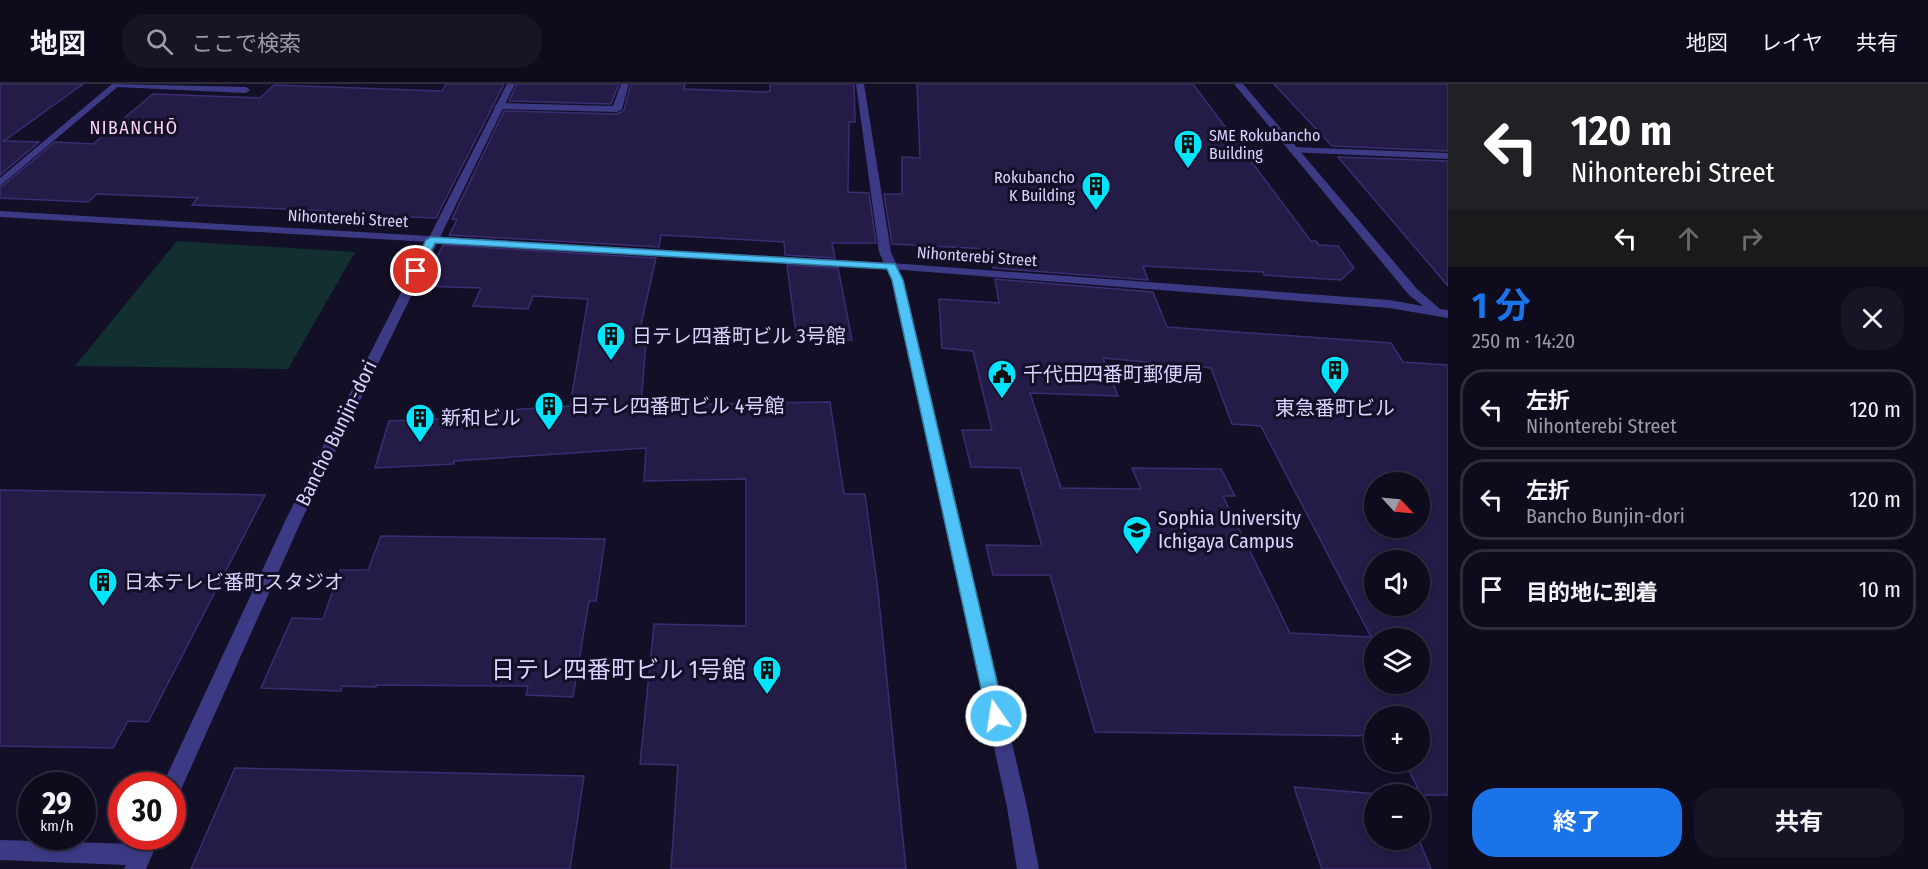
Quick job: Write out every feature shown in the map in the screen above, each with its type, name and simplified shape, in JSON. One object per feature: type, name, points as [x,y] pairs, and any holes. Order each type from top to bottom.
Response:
[{"type":"street","points":[[0,183],[116,84],[246,90]]},
{"type":"street","name":"Bancho Bunjin-dori","points":[[179,772],[295,517],[431,240],[511,84]]},
{"type":"street","points":[[499,106],[617,109],[625,84]]},
{"type":"street","points":[[860,84],[885,252],[898,280],[1014,796],[1028,869]]},
{"type":"street","points":[[1238,84],[1413,292],[1448,321]]},
{"type":"street","points":[[1292,150],[1448,156]]},
{"type":"street","name":"Nihonterebi Street","points":[[0,214],[891,266],[1389,304],[1448,314]]},
{"type":"street","points":[[0,850],[142,854]]},
{"type":"green space","points":[[177,241],[355,252],[288,369],[75,366]]},
{"type":"building","points":[[0,84],[83,84],[4,141],[39,142],[0,175]]},
{"type":"building","points":[[446,84],[504,84],[436,218],[192,205],[198,198],[97,194],[88,202],[0,198],[0,188],[55,142],[93,144],[153,94],[260,98],[274,85],[442,91]]},
{"type":"building","points":[[517,84],[619,84],[611,104],[509,101]]},
{"type":"building","points":[[631,84],[685,84],[684,89],[767,92],[770,91],[770,84],[854,84],[855,122],[849,122],[848,192],[869,193],[876,243],[832,243],[835,258],[785,255],[784,242],[661,235],[659,247],[449,235],[457,220],[452,219],[504,111],[617,114],[624,110]]},
{"type":"building","points":[[917,84],[1193,84],[1311,241],[1316,241],[1319,245],[1338,246],[1354,268],[1341,280],[1264,275],[1263,272],[1143,266],[1148,280],[993,268],[989,249],[892,244],[884,194],[902,194],[902,157],[920,158]]},
{"type":"building","points":[[1274,84],[1448,84],[1448,151],[1332,146]]},
{"type":"building","points":[[1338,157],[1448,161],[1448,286]]},
{"type":"building","points":[[443,245],[656,258],[640,329],[647,329],[641,405],[830,402],[844,494],[865,494],[878,591],[906,869],[671,869],[678,765],[640,764],[654,624],[746,626],[746,479],[644,481],[646,448],[454,461],[454,464],[375,468],[389,421],[478,417],[479,412],[570,406],[588,299],[533,296],[528,309],[473,306],[481,288],[422,286]]},
{"type":"building","points":[[787,265],[838,268],[852,340],[797,341]]},
{"type":"building","points":[[995,279],[1153,292],[1167,327],[1391,343],[1403,362],[1448,365],[1448,795],[1430,795],[1430,784],[1416,784],[1410,772],[1430,772],[1430,706],[1364,706],[1364,736],[1095,732],[1050,575],[993,575],[986,545],[1042,546],[1020,468],[971,467],[962,430],[992,430],[973,351],[942,348],[939,299],[999,303]],"holes":[[[1103,358],[1211,368],[1232,424],[1261,426],[1366,628],[1430,628],[1430,694],[1364,694],[1364,637],[1290,633],[1223,496],[1235,496],[1221,469],[1132,468],[1141,489],[1061,488],[1030,393],[1118,396]]]},
{"type":"building","name":"日本テレビ番町スタジオ","points":[[0,490],[265,495],[148,722],[128,721],[113,748],[0,746]]},
{"type":"building","points":[[381,536],[605,539],[596,601],[589,601],[573,697],[526,695],[528,686],[376,685],[376,687],[342,686],[341,691],[261,688],[292,618],[323,619],[340,570],[368,570]]},
{"type":"building","points":[[235,768],[584,776],[570,869],[191,869]]},
{"type":"building","points":[[1294,787],[1364,793],[1364,850],[1423,850],[1431,869],[1322,869]]},
{"type":"place","name":"SME Rokubancho Building","points":[[1188,170]]},
{"type":"place","name":"Rokubancho K Building","points":[[1096,212]]},
{"type":"place","name":"日テレ四番町ビル 3号館","points":[[611,362]]},
{"type":"place","name":"東急番町ビル","points":[[1335,396]]},
{"type":"place","name":"千代田四番町郵便局","points":[[1002,400]]},
{"type":"place","name":"日テレ四番町ビル 4号館","points":[[549,432]]},
{"type":"place","name":"新和ビル","points":[[420,444]]},
{"type":"place","name":"Sophia University Ichigaya Campus","points":[[1137,556]]},
{"type":"place","name":"日本テレビ番町スタジオ","points":[[103,608]]},
{"type":"place","name":"日テレ四番町ビル 1号館","points":[[767,696]]},
{"type":"district","name":"NIBANCHŌ","points":[[134,128]]},
{"type":"route","points":[[416,271],[431,240],[891,266],[898,280],[996,716]]}]
